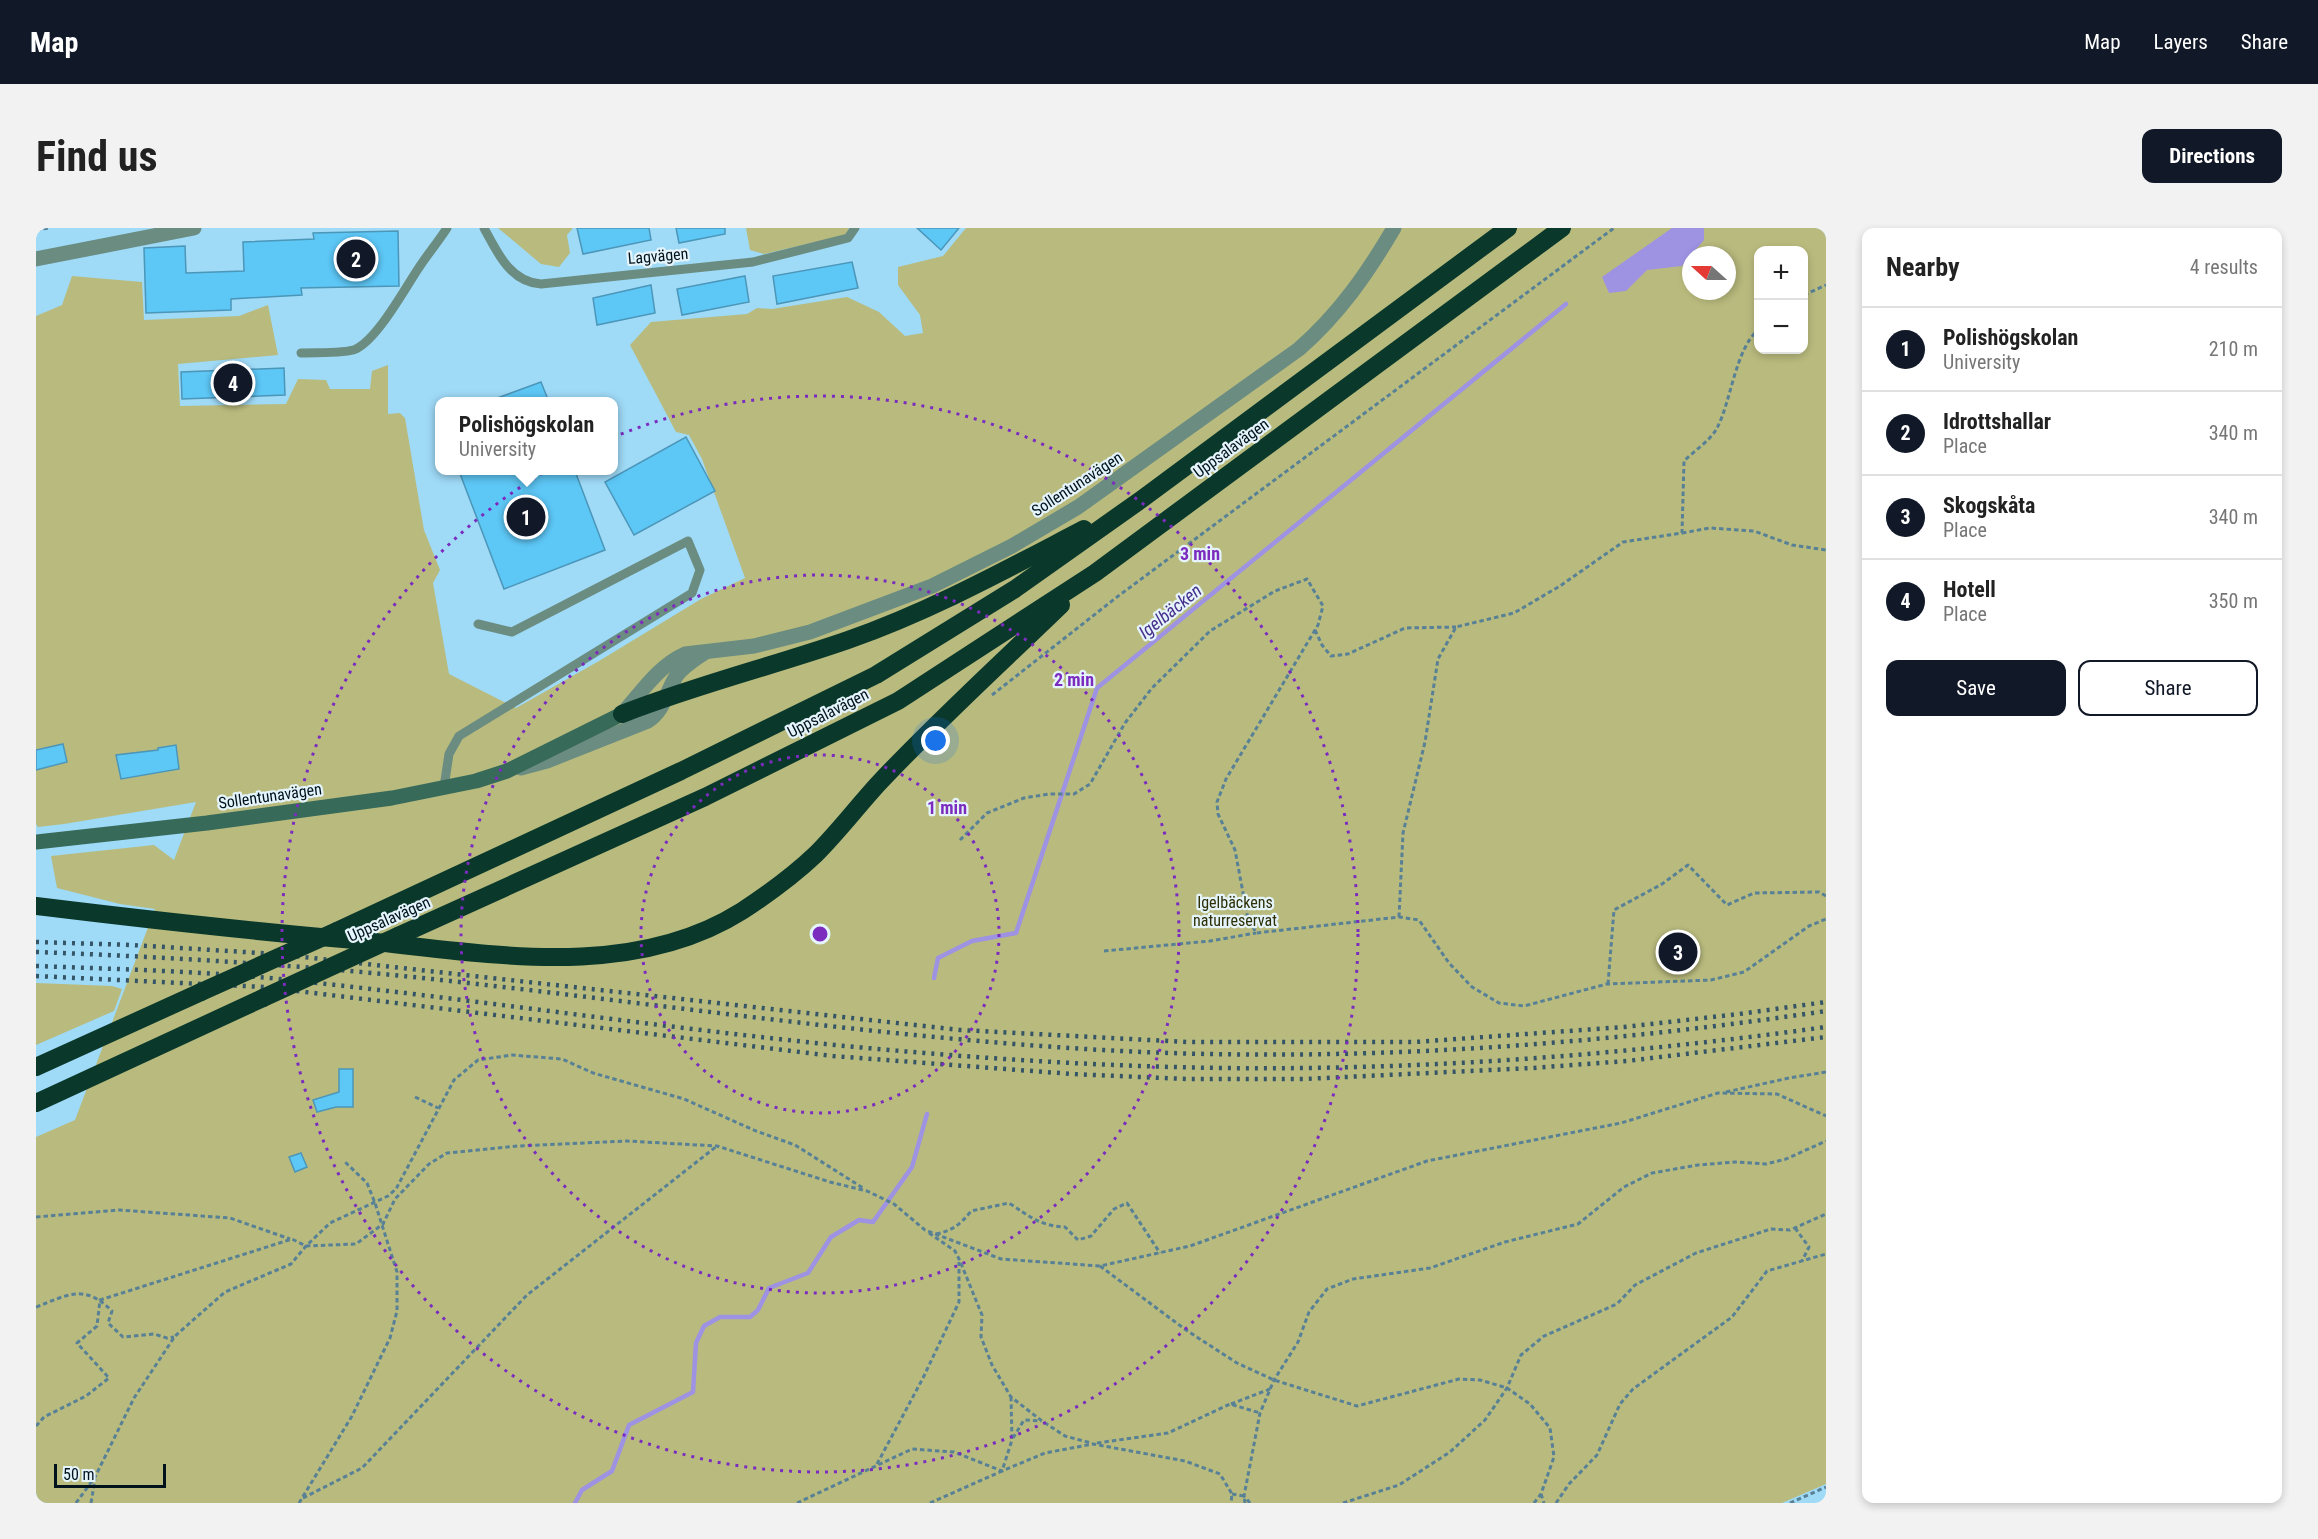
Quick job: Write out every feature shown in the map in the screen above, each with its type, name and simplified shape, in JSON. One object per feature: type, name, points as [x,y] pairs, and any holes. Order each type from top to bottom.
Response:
[{"type":"highway","name":"Uppsalavägen","points":[[36,1067],[337,931],[681,771],[876,675],[1015,590],[1142,500],[1508,228]]},
{"type":"highway","name":"Uppsalavägen","points":[[36,1103],[705,797],[898,700],[1095,573],[1562,228]]},
{"type":"highway","points":[[622,714],[667,696],[830,646],[894,623],[962,593],[1142,500]]},
{"type":"highway","points":[[36,906],[214,927],[541,957],[608,956],[645,949],[678,939],[740,912],[795,872],[816,853],[886,776],[1095,573]]},
{"type":"street","points":[[36,259],[194,228]]},
{"type":"street","name":"Sollentunavägen","points":[[507,771],[622,714],[664,666],[685,654],[765,643],[810,632],[873,609],[932,586],[1012,546],[1078,507],[1299,349],[1321,330],[1358,286],[1394,228]]},
{"type":"street","name":"Sollentunavägen","points":[[36,842],[207,823],[392,798],[547,761],[656,716],[683,668],[706,652]]},
{"type":"lane","points":[[301,353],[354,350],[372,336],[447,228]]},
{"type":"lane","name":"Lagvägen","points":[[483,228],[505,265],[534,284],[542,284],[753,262],[848,238],[855,228]]},
{"type":"lane","points":[[444,787],[449,754],[459,736],[692,593],[700,570],[688,541],[512,632],[478,624]]},
{"type":"path","points":[[36,230],[49,228]]},
{"type":"path","points":[[1808,293],[1826,285]]},
{"type":"path","points":[[1682,533],[1684,461],[1717,429],[1733,377],[1754,334]]},
{"type":"path","points":[[1315,630],[1322,645],[1331,656],[1348,654],[1405,628],[1456,627],[1514,613],[1560,586],[1623,542],[1710,528],[1754,531],[1792,545],[1826,550]]},
{"type":"path","points":[[960,840],[987,813],[1024,798],[1049,794],[1074,794],[1090,784],[1125,723],[1152,688],[1210,631],[1275,591],[1307,579],[1323,606],[1315,630],[1226,779],[1217,802],[1218,814],[1235,850],[1247,914],[1256,933]]},
{"type":"path","points":[[1400,917],[1403,833],[1425,742],[1438,659],[1456,627]]},
{"type":"path","points":[[1608,984],[1614,910],[1662,884],[1688,865],[1727,905],[1754,893],[1819,892],[1826,896]]},
{"type":"path","points":[[1104,951],[1210,941],[1256,933],[1400,917],[1419,920],[1449,963],[1472,987],[1499,1003],[1524,1006],[1608,984],[1711,980],[1744,972],[1809,926],[1826,919]]},
{"type":"path","points":[[76,1503],[95,1477],[134,1398],[175,1336],[225,1292],[291,1264],[330,1223],[375,1203],[396,1189],[454,1080],[478,1060],[512,1055],[562,1059],[593,1073],[684,1099],[756,1131],[795,1145],[867,1191]]},
{"type":"path","points":[[925,1230],[1001,1259],[1100,1266],[1190,1246],[1426,1161],[1621,1123],[1718,1094],[1826,1072]]},
{"type":"path","points":[[1718,1094],[1777,1094],[1826,1116]]},
{"type":"path","points":[[415,1097],[438,1108]]},
{"type":"path","points":[[1245,1503],[1244,1496],[1260,1413],[1274,1380],[1298,1342],[1309,1312],[1327,1289],[1353,1279],[1430,1268],[1505,1242],[1578,1224],[1624,1187],[1652,1173],[1698,1165],[1735,1162],[1766,1164],[1786,1159],[1826,1140]]},
{"type":"path","points":[[36,1217],[118,1210],[230,1218],[306,1246],[356,1244],[382,1224],[394,1199],[429,1164],[447,1153],[518,1146],[627,1141],[717,1146],[830,1182],[867,1191],[882,1196],[894,1204],[955,1251],[982,1315],[981,1337],[992,1365],[1011,1397],[1041,1421],[1065,1436],[1093,1444],[1185,1461],[1220,1474],[1232,1494],[1231,1503]]},
{"type":"path","points":[[303,1498],[362,1468],[527,1295],[717,1146]]},
{"type":"path","points":[[299,1503],[352,1416],[390,1338],[396,1311],[397,1272],[375,1203],[367,1183],[345,1162]]},
{"type":"path","points":[[936,1234],[949,1232],[971,1211],[1009,1203],[1036,1222],[1050,1227],[1065,1227],[1077,1240],[1091,1236],[1114,1209],[1127,1203],[1160,1253]]},
{"type":"path","points":[[1343,1503],[1399,1485],[1450,1452],[1485,1420],[1507,1388],[1521,1356],[1544,1336],[1617,1304],[1635,1285],[1696,1253],[1771,1229],[1790,1230],[1826,1214]]},
{"type":"path","points":[[1795,1228],[1809,1247],[1802,1262]]},
{"type":"path","points":[[36,1307],[74,1293],[100,1299],[292,1239]]},
{"type":"path","points":[[1556,1503],[1569,1484],[1597,1455],[1620,1404],[1633,1389],[1732,1317],[1767,1271],[1826,1254]]},
{"type":"path","points":[[876,1467],[923,1378],[959,1302],[960,1261]]},
{"type":"path","points":[[1100,1266],[1186,1330],[1237,1363],[1274,1380],[1357,1406],[1459,1379],[1480,1380],[1507,1388],[1530,1404],[1550,1428],[1554,1457],[1541,1494],[1534,1503]]},
{"type":"path","points":[[100,1299],[112,1311],[108,1323],[123,1337],[154,1334],[167,1338],[175,1336]]},
{"type":"path","points":[[36,1426],[44,1417],[86,1396],[109,1378],[76,1343],[97,1326],[100,1299]]},
{"type":"path","points":[[930,1503],[1045,1453],[1168,1433],[1270,1388]]},
{"type":"path","points":[[1011,1397],[1012,1440]]},
{"type":"path","points":[[1230,1404],[1260,1413]]},
{"type":"path","points":[[1002,1471],[1012,1440],[1024,1420],[1041,1421]]},
{"type":"path","points":[[797,1503],[912,1449],[954,1452],[1002,1471]]},
{"type":"path","points":[[91,1503],[95,1477]]},
{"type":"path","points":[[1790,1503],[1826,1487]]},
{"type":"path","points":[[1232,1494],[1244,1496],[1250,1503]]},
{"type":"path","points":[[1541,1494],[1544,1503]]},
{"type":"green space","points":[[498,228],[573,228],[567,235],[570,253],[559,267],[541,264]]},
{"type":"green space","points":[[746,228],[849,228],[846,235],[764,254],[750,250]]},
{"type":"green space","name":"Igelbäckens naturreservat","points":[[966,228],[1826,228],[1826,1484],[1782,1503],[36,1503],[36,1137],[75,1120],[155,909],[120,904],[57,888],[51,856],[154,845],[174,860],[196,802],[64,824],[38,827],[36,824],[36,316],[62,305],[72,276],[142,282],[144,320],[239,316],[268,305],[278,355],[178,364],[180,406],[286,404],[298,379],[326,380],[330,389],[370,389],[372,371],[388,365],[388,414],[400,413],[405,418],[424,530],[440,570],[433,583],[449,674],[516,708],[701,599],[745,578],[702,459],[689,435],[676,432],[630,345],[651,322],[747,314],[757,308],[772,309],[847,297],[879,312],[905,336],[923,333],[920,315],[898,285],[898,267],[943,256]]},
{"type":"green space","points":[[36,983],[112,986],[122,989],[114,1011],[36,1045]]},
{"type":"shaded area","points":[[1672,228],[1704,228],[1704,240],[1699,246],[1682,246],[1682,266],[1647,270],[1626,291],[1609,293],[1602,277]]},
{"type":"building","points":[[577,228],[649,228],[651,240],[583,254]]},
{"type":"building","points":[[676,228],[725,228],[725,234],[679,243]]},
{"type":"building","points":[[917,228],[959,228],[941,250]]},
{"type":"building","points":[[398,231],[399,286],[301,288],[302,295],[231,299],[231,310],[146,313],[144,248],[185,246],[186,273],[244,271],[243,242],[314,239],[313,233]]},
{"type":"building","points":[[852,262],[858,288],[777,304],[773,276]]},
{"type":"building","points":[[745,276],[749,302],[682,315],[677,289]]},
{"type":"building","points":[[651,285],[655,313],[597,325],[593,298]]},
{"type":"building","points":[[284,368],[285,395],[182,399],[181,372]]},
{"type":"building","points":[[541,382],[547,397],[500,397]]},
{"type":"building","points":[[686,437],[715,491],[634,535],[605,482]]},
{"type":"building","points":[[461,475],[577,475],[605,550],[504,589]]},
{"type":"building","points":[[63,744],[67,762],[36,770],[36,750]]},
{"type":"building","points":[[176,745],[179,769],[121,779],[116,755],[158,750],[158,748]]},
{"type":"building","points":[[339,1069],[353,1069],[353,1107],[336,1107],[317,1112],[313,1100],[339,1092]]},
{"type":"building","points":[[301,1153],[307,1167],[295,1172],[289,1157]]},
{"type":"waterway","name":"Igelbäcken","points":[[934,978],[938,958],[972,941],[1016,933],[1097,688],[1566,304]]},
{"type":"waterway","name":"Igelbäcken","points":[[575,1503],[582,1490],[612,1471],[629,1425],[693,1392],[696,1343],[704,1326],[720,1317],[750,1317],[758,1310],[769,1288],[808,1273],[831,1237],[859,1220],[873,1222],[912,1167],[927,1114]]},
{"type":"railway","points":[[36,942],[276,954],[960,1030],[1187,1042],[1415,1042],[1624,1027],[1826,1002]]},
{"type":"railway","points":[[36,952],[185,959],[333,970],[512,988],[910,1035],[1165,1053],[1354,1054],[1449,1050],[1638,1035],[1826,1011]]},
{"type":"railway","points":[[36,966],[270,978],[835,1045],[1128,1066],[1304,1068],[1435,1064],[1631,1050],[1826,1027]]},
{"type":"railway","points":[[36,976],[264,987],[833,1056],[1072,1074],[1186,1079],[1304,1079],[1532,1068],[1627,1061],[1826,1037]]},
{"type":"place","name":"Idrottshallar","points":[[356,259]]},
{"type":"place","name":"Hotell","points":[[233,383]]},
{"type":"place","name":"Polishögskolan","points":[[526,517]]},
{"type":"place","name":"Skogskåta","points":[[1678,952]]}]
